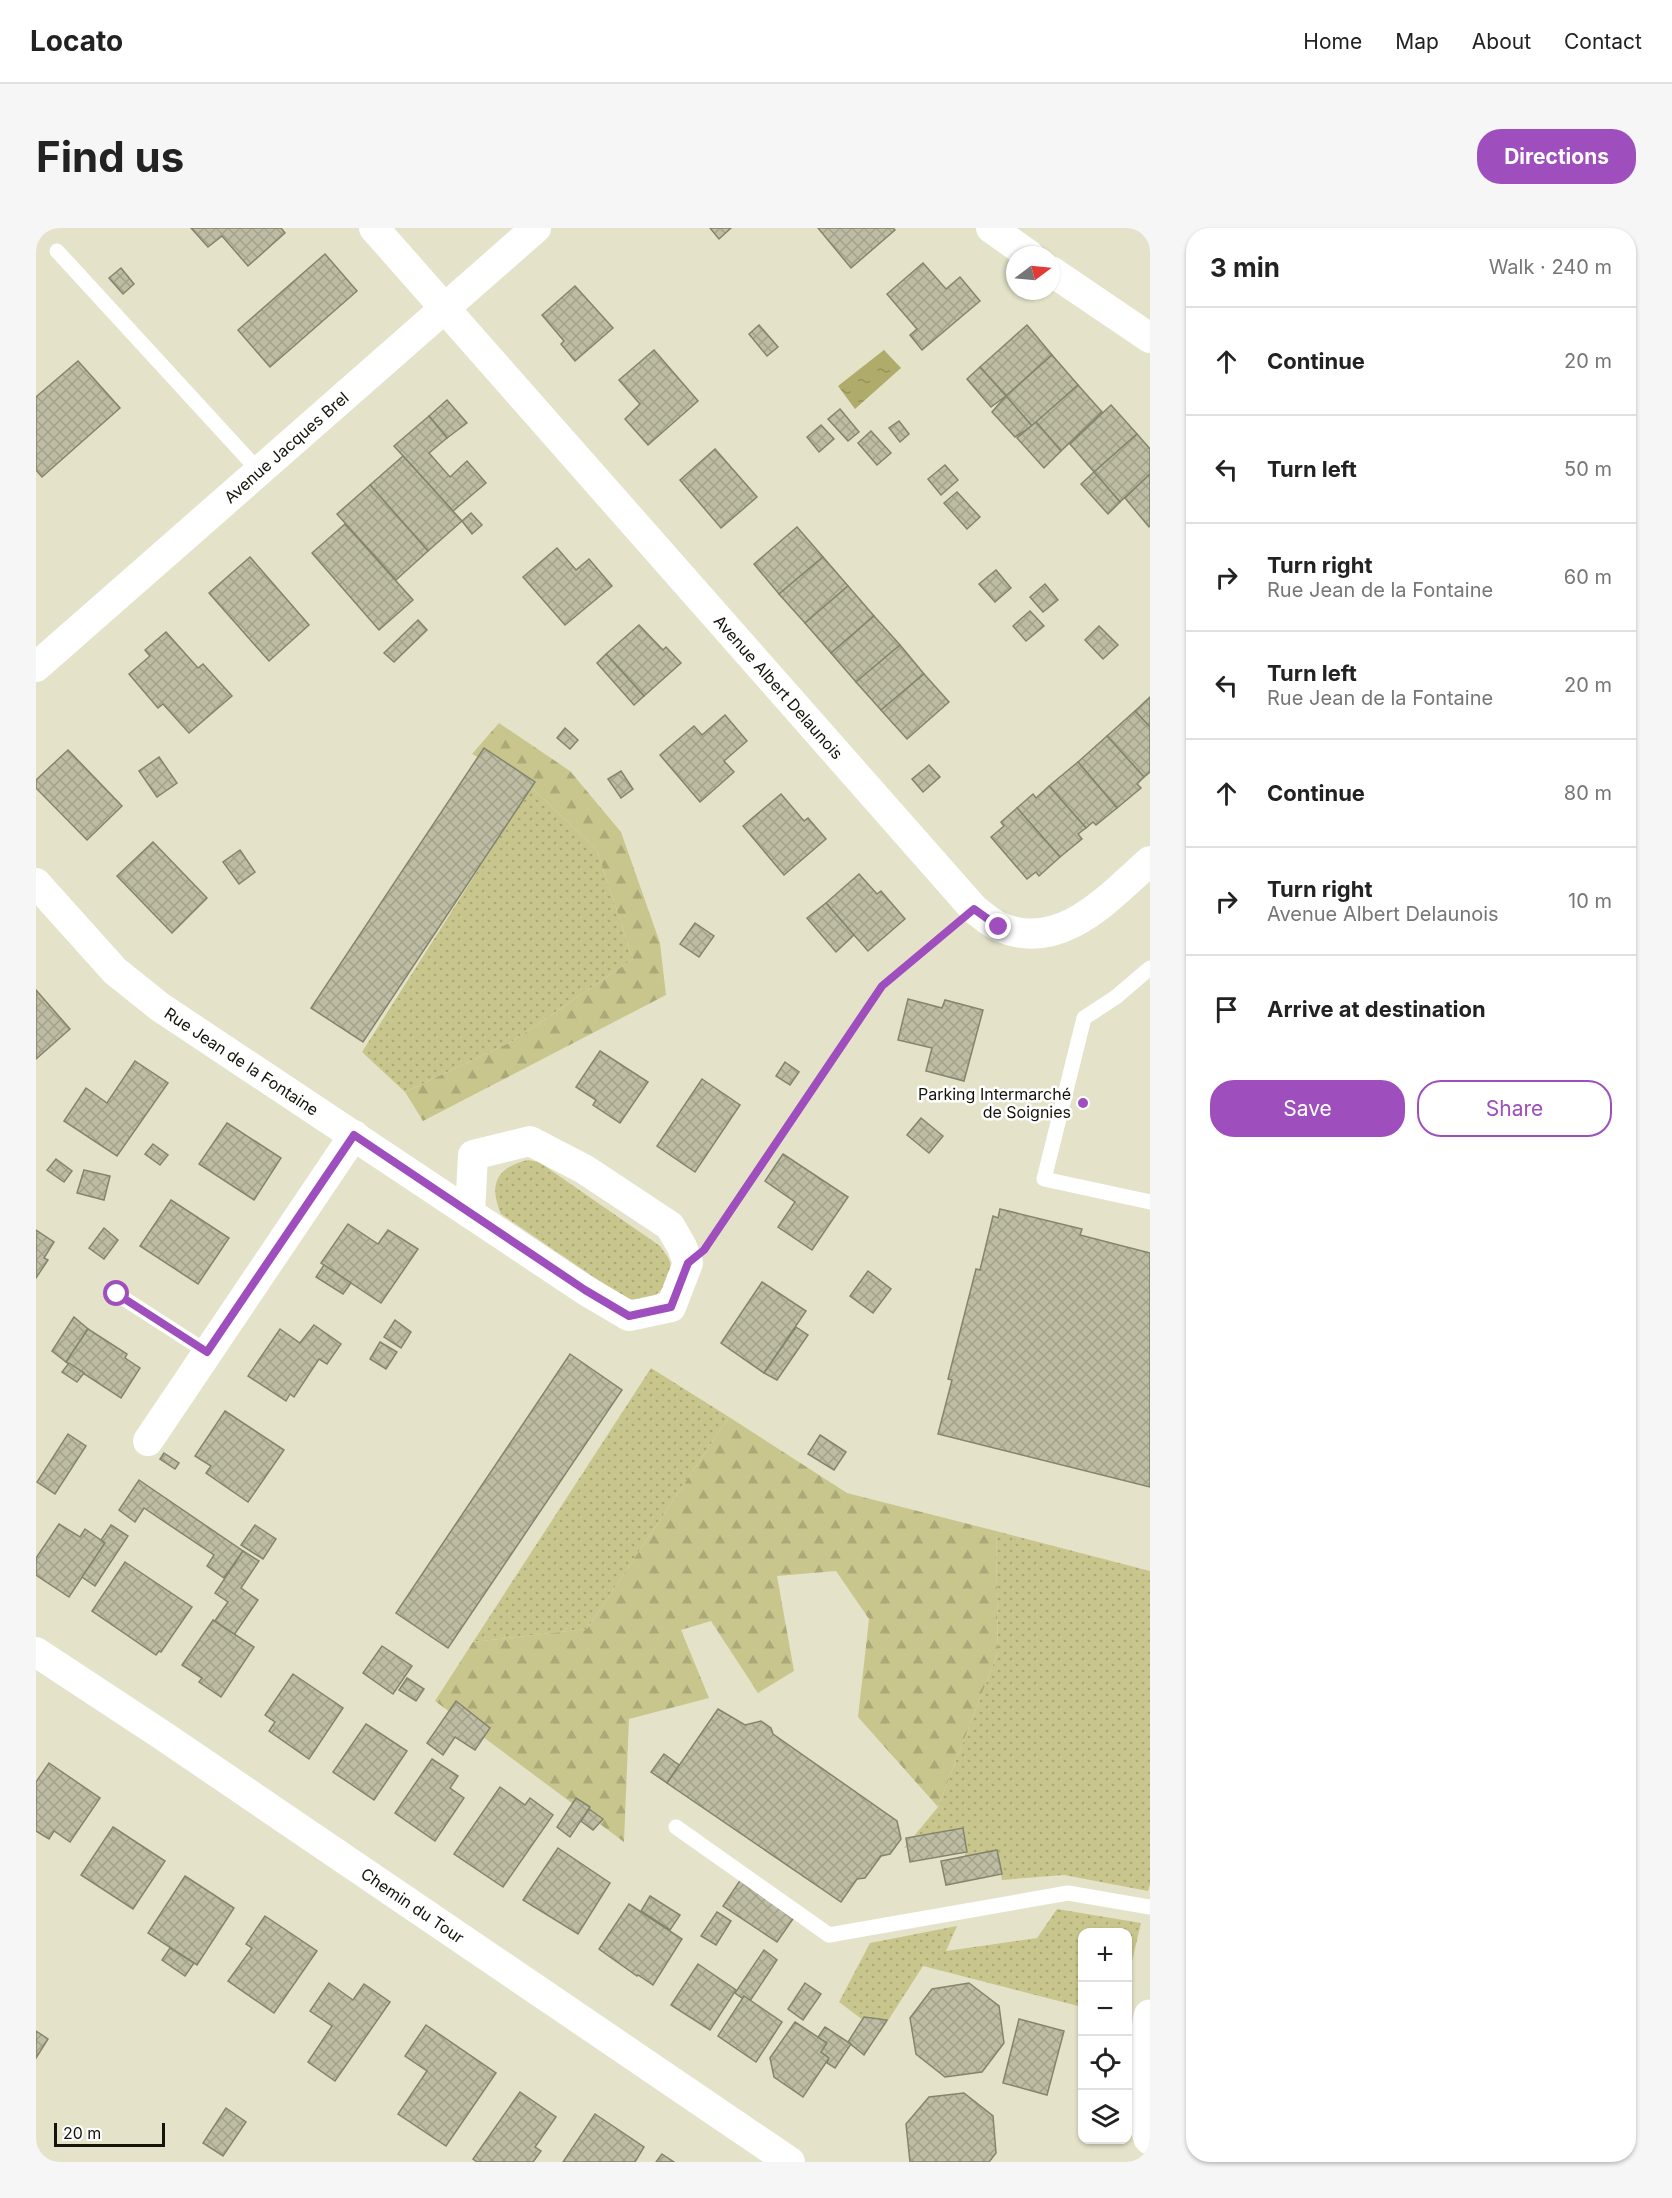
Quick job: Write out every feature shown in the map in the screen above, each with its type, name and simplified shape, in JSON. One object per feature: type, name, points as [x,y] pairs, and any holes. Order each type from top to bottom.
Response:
[{"type":"main road","points":[[1150,2016],[1138,2097],[1150,2138]]},
{"type":"street","name":"Avenue Albert Delaunois","points":[[375,228],[974,909],[999,927],[1029,936],[1057,930],[1085,918],[1150,861]]},
{"type":"street","name":"Avenue Jacques Brel","points":[[36,667],[536,228]]},
{"type":"street","points":[[991,228],[1016,246]]},
{"type":"street","points":[[1060,277],[1150,338]]},
{"type":"street","name":"Rue Jean de la Fontaine","points":[[36,883],[115,971],[159,1006],[585,1290],[629,1316],[671,1307],[688,1263]]},
{"type":"street","points":[[148,1441],[354,1135]]},
{"type":"street","points":[[470,1213],[473,1155],[530,1141],[584,1169],[670,1226],[688,1263]]},
{"type":"street","name":"Chemin du Tour","points":[[36,1652],[790,2162]]},
{"type":"lane","points":[[57,251],[259,471]]},
{"type":"lane","points":[[1150,968],[1116,997],[1084,1018],[1044,1179],[1150,1202]]},
{"type":"lane","points":[[117,1294],[207,1352]]},
{"type":"lane","points":[[676,1827],[829,1935],[1068,1893],[1150,1907]]},
{"type":"path","points":[[688,1263],[704,1250],[882,986],[974,909]]},
{"type":"green space","points":[[499,723],[570,771],[621,832],[660,943],[666,995],[423,1121],[405,1092],[513,1041],[633,959],[597,850],[531,787],[472,754]]},
{"type":"green space","points":[[531,787],[597,850],[633,959],[513,1041],[405,1092],[362,1052]]},
{"type":"green space","points":[[528,1160],[539,1162],[660,1246],[670,1262],[671,1269],[667,1283],[662,1289],[644,1299],[635,1300],[623,1297],[501,1214],[495,1194],[498,1178],[509,1167]]},
{"type":"green space","points":[[651,1368],[729,1417],[587,1629],[473,1642]]},
{"type":"green space","points":[[729,1417],[847,1493],[996,1531],[998,1652],[938,1807],[858,1717],[869,1619],[836,1571],[777,1576],[794,1671],[758,1693],[711,1621],[681,1630],[709,1698],[629,1719],[624,1842],[435,1701],[473,1642],[587,1629]]},
{"type":"green space","points":[[996,1531],[1150,1571],[1150,1884],[1148,1891],[1064,1875],[1002,1880],[996,1855],[966,1859],[961,1837],[904,1848],[938,1807],[998,1652]]},
{"type":"green space","points":[[1057,1909],[1141,1923],[1132,1961],[1132,1928],[1078,1928],[1078,2006],[923,1966],[880,2033],[839,2002],[870,1943],[957,1926],[946,1951],[1037,1938]]},
{"type":"water","points":[[884,350],[901,368],[855,409],[838,386]]},
{"type":"building","points":[[191,228],[281,228],[285,233],[248,266],[222,236],[208,247]]},
{"type":"building","points":[[710,228],[731,228],[719,239]]},
{"type":"building","points":[[818,228],[893,228],[895,230],[851,268]]},
{"type":"building","points":[[325,254],[357,291],[270,367],[238,330]]},
{"type":"building","points":[[923,263],[946,289],[960,277],[980,301],[922,350],[910,335],[917,329],[887,294]]},
{"type":"building","points":[[121,268],[134,284],[123,294],[109,278]]},
{"type":"building","points":[[575,286],[613,328],[575,361],[561,344],[564,341],[542,315]]},
{"type":"building","points":[[759,325],[778,347],[767,356],[749,334]]},
{"type":"building","points":[[1027,325],[1052,355],[1006,396],[980,367]]},
{"type":"building","points":[[654,350],[698,401],[648,445],[625,419],[640,404],[619,380]]},
{"type":"building","points":[[1052,355],[1078,385],[1032,426],[1006,396]]},
{"type":"building","points":[[78,361],[120,408],[42,477],[36,470],[36,397]]},
{"type":"building","points":[[980,367],[1006,396],[991,407],[967,379]]},
{"type":"building","points":[[1078,385],[1102,412],[1061,451],[1036,422]]},
{"type":"building","points":[[1006,396],[1032,426],[1015,437],[992,412]]},
{"type":"building","points":[[447,400],[467,423],[447,438],[429,416]]},
{"type":"building","points":[[1111,405],[1137,434],[1094,472],[1070,444]]},
{"type":"building","points":[[840,409],[859,432],[848,441],[828,419]]},
{"type":"building","points":[[429,416],[447,438],[429,453],[450,477],[467,461],[486,483],[453,511],[394,446]]},
{"type":"building","points":[[899,421],[909,434],[900,442],[889,428]]},
{"type":"building","points":[[1036,422],[1061,451],[1044,468],[1017,438]]},
{"type":"building","points":[[821,425],[834,439],[819,452],[807,437]]},
{"type":"building","points":[[871,431],[891,453],[877,465],[858,443]]},
{"type":"building","points":[[1137,434],[1150,449],[1150,474],[1120,502],[1094,472]]},
{"type":"building","points":[[715,449],[757,497],[721,528],[680,480]]},
{"type":"building","points":[[403,456],[462,521],[428,551],[370,485]]},
{"type":"building","points":[[945,465],[958,480],[941,495],[928,479]]},
{"type":"building","points":[[1094,472],[1120,502],[1108,514],[1081,484]]},
{"type":"building","points":[[1150,474],[1150,526],[1149,527],[1125,498]]},
{"type":"building","points":[[370,485],[428,551],[396,580],[337,514]]},
{"type":"building","points":[[957,492],[980,517],[967,529],[944,503]]},
{"type":"building","points":[[471,513],[482,525],[472,534],[462,521]]},
{"type":"building","points":[[345,524],[413,600],[379,630],[312,553]]},
{"type":"building","points":[[797,527],[823,557],[779,594],[754,564]]},
{"type":"building","points":[[557,548],[576,570],[589,559],[612,586],[565,625],[523,577]]},
{"type":"building","points":[[250,557],[309,625],[269,661],[209,593]]},
{"type":"building","points":[[823,557],[848,586],[805,623],[779,594]]},
{"type":"building","points":[[996,570],[1011,588],[995,602],[979,584]]},
{"type":"building","points":[[1045,584],[1058,600],[1043,612],[1030,597]]},
{"type":"building","points":[[848,586],[874,616],[831,653],[805,623]]},
{"type":"building","points":[[1030,611],[1044,626],[1026,641],[1013,626]]},
{"type":"building","points":[[874,616],[900,645],[856,682],[831,653]]},
{"type":"building","points":[[418,620],[427,630],[394,662],[384,653]]},
{"type":"building","points":[[639,625],[663,650],[666,647],[681,663],[644,696],[606,654]]},
{"type":"building","points":[[1099,626],[1118,645],[1103,659],[1085,640]]},
{"type":"building","points":[[166,632],[198,668],[203,664],[232,696],[189,733],[163,704],[158,708],[129,674],[150,656],[145,650]]},
{"type":"building","points":[[900,645],[924,674],[881,710],[856,682]]},
{"type":"building","points":[[606,654],[644,696],[634,705],[597,663]]},
{"type":"building","points":[[924,674],[949,702],[907,739],[881,710]]},
{"type":"building","points":[[1150,697],[1150,727],[1135,711]]},
{"type":"building","points":[[1135,711],[1150,727],[1150,772],[1144,777],[1107,736]]},
{"type":"building","points":[[725,715],[747,741],[724,761],[734,772],[700,802],[660,755],[694,726],[702,735]]},
{"type":"building","points":[[565,728],[578,740],[570,749],[557,738]]},
{"type":"building","points":[[1107,736],[1144,777],[1137,784],[1141,788],[1117,808],[1078,762]]},
{"type":"building","points":[[484,748],[535,782],[363,1042],[311,1008]]},
{"type":"building","points":[[68,750],[122,806],[87,840],[36,788],[36,780]]},
{"type":"building","points":[[159,757],[177,783],[157,797],[139,771]]},
{"type":"building","points":[[1078,762],[1117,808],[1096,825],[1093,822],[1086,828],[1049,786]]},
{"type":"building","points":[[929,765],[940,777],[923,792],[912,779]]},
{"type":"building","points":[[621,771],[633,789],[621,798],[608,779]]},
{"type":"building","points":[[1049,786],[1086,828],[1078,834],[1082,839],[1060,857],[1017,808],[1033,794],[1036,798]]},
{"type":"building","points":[[781,794],[804,821],[808,818],[826,839],[784,875],[743,826]]},
{"type":"building","points":[[1017,808],[1060,857],[1039,876],[1036,872],[1027,879],[991,837],[1004,826],[1001,822]]},
{"type":"building","points":[[153,842],[207,898],[172,933],[117,876]]},
{"type":"building","points":[[240,850],[255,872],[239,884],[223,862]]},
{"type":"building","points":[[859,874],[877,894],[881,891],[905,919],[868,951],[826,903]]},
{"type":"building","points":[[826,903],[854,935],[836,952],[807,918]]},
{"type":"building","points":[[695,923],[714,936],[699,957],[680,944]]},
{"type":"building","points":[[36,990],[70,1029],[36,1059]]},
{"type":"building","points":[[908,999],[942,1008],[945,1000],[983,1010],[964,1081],[926,1071],[932,1048],[898,1040]]},
{"type":"building","points":[[600,1051],[648,1082],[620,1123],[593,1105],[596,1100],[576,1087]]},
{"type":"building","points":[[135,1061],[168,1083],[117,1156],[64,1121],[86,1088],[107,1103]]},
{"type":"building","points":[[785,1062],[799,1072],[790,1085],[776,1076]]},
{"type":"building","points":[[702,1079],[740,1105],[695,1172],[657,1146]]},
{"type":"building","points":[[921,1118],[943,1136],[929,1153],[907,1135]]},
{"type":"building","points":[[227,1123],[281,1158],[254,1200],[199,1164]]},
{"type":"building","points":[[153,1144],[168,1155],[160,1165],[145,1154]]},
{"type":"building","points":[[783,1154],[848,1197],[812,1250],[778,1227],[795,1202],[765,1181]]},
{"type":"building","points":[[56,1159],[72,1171],[64,1182],[47,1170]]},
{"type":"building","points":[[84,1170],[110,1176],[104,1200],[77,1193]]},
{"type":"building","points":[[171,1200],[229,1238],[198,1284],[140,1246]]},
{"type":"building","points":[[1000,1209],[1082,1229],[1080,1235],[1150,1253],[1150,1487],[938,1434],[952,1380],[948,1379],[976,1269],[980,1270],[993,1216],[998,1218]]},
{"type":"building","points":[[348,1224],[378,1244],[388,1230],[418,1249],[381,1303],[321,1263]]},
{"type":"building","points":[[104,1228],[118,1240],[104,1259],[89,1248]]},
{"type":"building","points":[[36,1230],[54,1242],[44,1258],[48,1260],[36,1278]]},
{"type":"building","points":[[324,1265],[351,1283],[343,1294],[316,1277]]},
{"type":"building","points":[[868,1271],[891,1289],[873,1313],[850,1296]]},
{"type":"building","points":[[762,1282],[806,1311],[764,1373],[721,1343]]},
{"type":"building","points":[[74,1317],[88,1329],[66,1362],[52,1351]]},
{"type":"building","points":[[395,1320],[411,1332],[401,1348],[384,1337]]},
{"type":"building","points":[[314,1325],[341,1344],[327,1364],[319,1359],[294,1397],[290,1394],[286,1401],[248,1376],[280,1329],[300,1343]]},
{"type":"building","points":[[796,1327],[808,1335],[777,1380],[764,1373]]},
{"type":"building","points":[[88,1329],[127,1354],[125,1358],[140,1368],[121,1398],[66,1362]]},
{"type":"building","points":[[380,1342],[397,1352],[386,1369],[370,1359]]},
{"type":"building","points":[[570,1354],[622,1390],[448,1648],[396,1613]]},
{"type":"building","points":[[69,1363],[84,1373],[77,1382],[62,1372]]},
{"type":"building","points":[[225,1411],[284,1450],[248,1502],[206,1473],[211,1466],[195,1456]]},
{"type":"building","points":[[68,1434],[86,1446],[55,1494],[37,1482]]},
{"type":"building","points":[[820,1435],[846,1452],[834,1470],[808,1454]]},
{"type":"building","points":[[164,1453],[179,1463],[175,1469],[160,1459]]},
{"type":"building","points":[[139,1480],[243,1551],[224,1578],[207,1566],[214,1555],[144,1508],[135,1522],[119,1510]]},
{"type":"building","points":[[59,1524],[80,1537],[85,1529],[105,1543],[69,1597],[36,1575],[36,1558]]},
{"type":"building","points":[[111,1525],[128,1536],[95,1586],[82,1577],[105,1543],[101,1540]]},
{"type":"building","points":[[255,1525],[276,1539],[263,1559],[241,1545]]},
{"type":"building","points":[[243,1551],[259,1561],[241,1588],[258,1600],[234,1635],[214,1622],[228,1602],[215,1593]]},
{"type":"building","points":[[125,1562],[192,1607],[161,1652],[159,1651],[156,1655],[92,1611]]},
{"type":"building","points":[[213,1620],[254,1647],[221,1697],[199,1682],[202,1678],[182,1665]]},
{"type":"building","points":[[382,1646],[412,1666],[393,1694],[363,1673]]},
{"type":"building","points":[[293,1674],[343,1708],[309,1759],[269,1731],[275,1722],[265,1715]]},
{"type":"building","points":[[407,1678],[424,1689],[416,1701],[399,1690]]},
{"type":"building","points":[[456,1701],[490,1728],[475,1750],[455,1737],[443,1755],[427,1743]]},
{"type":"building","points":[[718,1709],[745,1725],[761,1721],[771,1728],[773,1734],[897,1821],[901,1839],[890,1854],[881,1856],[865,1878],[857,1879],[841,1902],[667,1783]]},
{"type":"building","points":[[366,1724],[407,1751],[374,1800],[333,1772]]},
{"type":"building","points":[[664,1754],[679,1765],[667,1783],[651,1772]]},
{"type":"building","points":[[432,1759],[458,1776],[450,1788],[464,1798],[435,1841],[395,1813]]},
{"type":"building","points":[[49,1763],[100,1798],[70,1842],[54,1831],[49,1839],[36,1831],[36,1782]]},
{"type":"building","points":[[500,1787],[525,1805],[530,1798],[553,1815],[503,1887],[454,1854]]},
{"type":"building","points":[[576,1798],[590,1807],[570,1837],[557,1827]]},
{"type":"building","points":[[589,1809],[603,1819],[593,1830],[581,1821]]},
{"type":"building","points":[[113,1827],[165,1861],[133,1909],[81,1875]]},
{"type":"building","points":[[963,1828],[967,1852],[910,1862],[906,1838]]},
{"type":"building","points":[[558,1848],[610,1883],[578,1934],[523,1900]]},
{"type":"building","points":[[997,1850],[1002,1874],[946,1885],[941,1861]]},
{"type":"building","points":[[185,1876],[234,1908],[197,1965],[148,1933]]},
{"type":"building","points":[[741,1879],[795,1916],[777,1942],[723,1906]]},
{"type":"building","points":[[650,1896],[680,1915],[670,1930],[641,1911]]},
{"type":"building","points":[[629,1904],[682,1939],[653,1985],[599,1949]]},
{"type":"building","points":[[717,1912],[731,1921],[716,1945],[701,1936]]},
{"type":"building","points":[[265,1916],[317,1951],[274,2013],[228,1981],[252,1948],[246,1944]]},
{"type":"building","points":[[170,1948],[194,1963],[185,1976],[162,1960]]},
{"type":"building","points":[[764,1950],[777,1960],[750,2001],[735,1993]]},
{"type":"building","points":[[698,1964],[736,1990],[710,2030],[671,2005]]},
{"type":"building","points":[[329,1983],[353,2000],[364,1984],[390,2002],[335,2081],[308,2062],[332,2026],[310,2011]]},
{"type":"building","points":[[805,1983],[821,1994],[803,2020],[788,2009]]},
{"type":"building","points":[[969,1983],[999,2006],[1004,2043],[982,2072],[945,2077],[916,2054],[910,2018],[932,1989]]},
{"type":"building","points":[[744,1996],[782,2022],[756,2062],[718,2036]]},
{"type":"building","points":[[864,2017],[887,2020],[864,2055],[848,2042]]},
{"type":"building","points":[[1019,2019],[1064,2031],[1047,2095],[1003,2083]]},
{"type":"building","points":[[795,2022],[827,2043],[821,2052],[829,2058],[803,2097],[774,2077],[770,2058]]},
{"type":"building","points":[[426,2025],[496,2073],[446,2146],[398,2114],[427,2071],[405,2056]]},
{"type":"building","points":[[825,2027],[851,2044],[835,2068],[827,2063],[829,2058],[821,2052],[827,2043],[818,2037]]},
{"type":"building","points":[[36,2031],[48,2039],[36,2058]]},
{"type":"building","points":[[520,2092],[556,2117],[535,2147],[541,2151],[533,2162],[477,2162],[473,2159]]},
{"type":"building","points":[[964,2093],[993,2116],[996,2153],[989,2162],[910,2162],[906,2124],[929,2097]]},
{"type":"building","points":[[226,2108],[246,2122],[223,2156],[203,2143]]},
{"type":"building","points":[[595,2114],[644,2147],[635,2162],[563,2162]]},
{"type":"building","points":[[662,2154],[674,2162],[656,2162]]},
{"type":"place","name":"Parking Intermarché de Soignies","points":[[1083,1103]]},
{"type":"route","points":[[117,1294],[207,1352],[354,1135],[585,1290],[629,1316],[671,1307],[688,1263],[704,1250],[882,986],[974,909],[999,927]]}]
